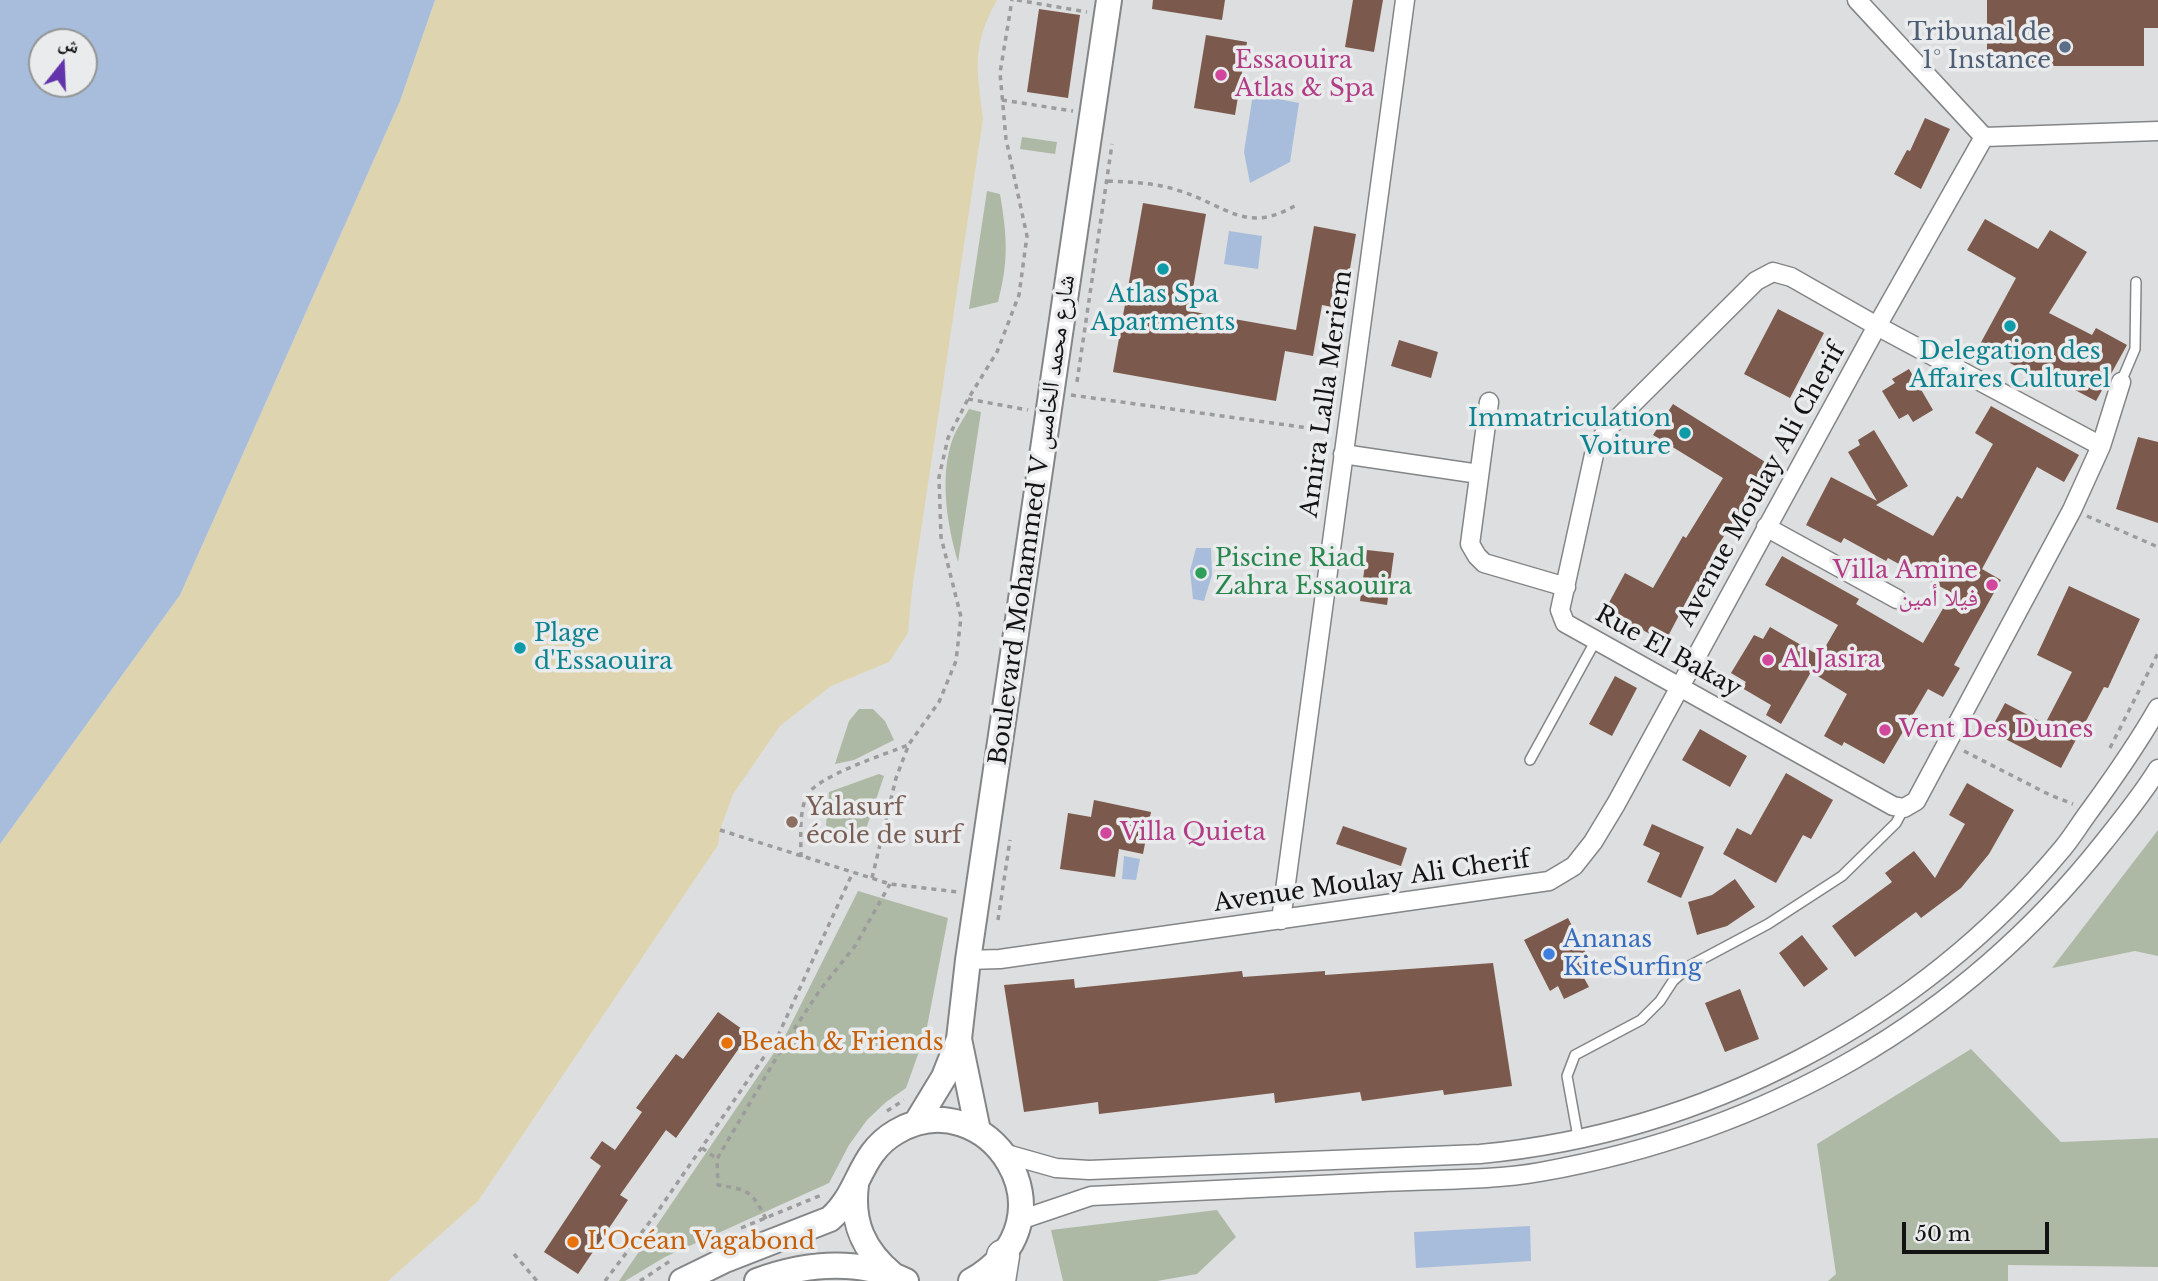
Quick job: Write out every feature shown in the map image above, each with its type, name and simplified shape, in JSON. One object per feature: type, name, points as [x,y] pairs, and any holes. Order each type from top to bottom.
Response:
[{"type":"street","name":"Boulevard Mohammed V شارع محمد الخامس","points":[[959,1039],[968,960],[990,898],[1049,403],[1109,0]]},
{"type":"street","name":"Amira Lalla Meriem","points":[[1281,920],[1405,0]]},
{"type":"street","points":[[1857,0],[1984,137],[2158,131]]},
{"type":"street","name":"Avenue Moulay Ali Cherif","points":[[968,960],[1000,959],[1549,881],[1574,866],[1593,842],[1681,686],[1766,527],[1984,137]]},
{"type":"street","name":"Rue El Bakay","points":[[1904,808],[1893,806],[1565,623],[1560,610],[1595,450],[1608,429],[1756,281],[1773,272],[1791,277],[2101,446]]},
{"type":"street","points":[[1904,808],[1916,801],[2072,510],[2101,446],[2121,382]]},
{"type":"street","points":[[1489,402],[1471,544],[1477,556],[1484,562],[1566,587]]},
{"type":"street","points":[[1343,454],[1479,474]]},
{"type":"street","points":[[1766,527],[1897,599]]},
{"type":"street","points":[[1003,1153],[1056,1168],[1125,1169],[1480,1154],[1535,1148],[1664,1118],[1803,1058],[1877,1016],[1952,958],[2032,883],[2064,847],[2126,761],[2158,708]]},
{"type":"street","points":[[1020,1220],[1091,1196],[1538,1172],[1675,1140],[1759,1108],[1818,1081],[1893,1036],[1969,980],[2052,904],[2108,837],[2158,769]]},
{"type":"street","points":[[916,1123],[944,1077],[959,1039]]},
{"type":"street","points":[[959,1039],[978,1131]]},
{"type":"street","points":[[680,1269],[725,1259],[830,1219],[843,1208],[863,1166],[885,1139],[916,1123],[937,1121],[958,1123],[978,1131],[1003,1153],[1016,1173],[1021,1196],[1020,1220],[1001,1269],[989,1271],[971,1281]]},
{"type":"street","points":[[857,1182],[854,1203],[856,1224],[877,1262],[900,1278]]},
{"type":"street","points":[[757,1281],[785,1270],[824,1265],[854,1265],[900,1278]]},
{"type":"lane","points":[[2121,382],[2135,349],[2136,282]]},
{"type":"lane","points":[[1530,760],[1595,640]]},
{"type":"lane","points":[[1578,1137],[1567,1076],[1575,1055],[1641,1020],[1660,1001],[1673,981],[1691,965],[1768,924],[1842,876],[1896,823],[1904,808]]},
{"type":"path","points":[[872,878],[896,778],[909,744],[939,702],[956,661],[961,617],[941,537],[939,477],[948,438],[997,352],[1019,295],[1027,236],[1006,139],[1000,73],[1012,0]]},
{"type":"path","points":[[1017,0],[1091,13],[1105,26]]},
{"type":"path","points":[[1002,100],[1093,114]]},
{"type":"path","points":[[1108,181],[1142,183],[1177,190],[1250,220],[1283,213],[1298,204]]},
{"type":"path","points":[[968,399],[1049,403],[1346,433]]},
{"type":"path","points":[[2072,510],[2158,547]]},
{"type":"path","points":[[2106,754],[2158,653]]},
{"type":"path","points":[[1946,742],[2062,800],[2073,804],[2080,794]]},
{"type":"path","points":[[801,857],[801,823],[807,794],[821,780],[909,744]]},
{"type":"path","points":[[720,830],[890,884],[990,898]]},
{"type":"path","points":[[605,1281],[658,1211],[777,1038],[853,872]]},
{"type":"path","points":[[776,1240],[755,1196],[739,1188],[718,1185],[717,1159],[785,1043],[820,990],[855,946],[890,884]]},
{"type":"path","points":[[881,1116],[909,1096]]},
{"type":"path","points":[[702,1148],[717,1159]]},
{"type":"path","points":[[740,1229],[829,1192]]},
{"type":"path","points":[[514,1254],[537,1281]]},
{"type":"path","points":[[640,1281],[680,1269]]},
{"type":"green space","points":[[1022,137],[1057,142],[1055,154],[1020,149]]},
{"type":"green space","points":[[987,191],[1000,194],[1005,236],[1004,273],[998,302],[969,309]]},
{"type":"green space","points":[[969,409],[981,412],[958,562],[948,516],[946,468],[953,438]]},
{"type":"green space","points":[[859,709],[873,709],[885,721],[894,740],[854,760],[835,764],[849,721]]},
{"type":"green space","points":[[879,774],[884,776],[866,829],[852,838],[835,836],[826,825],[829,792]]},
{"type":"green space","points":[[2158,830],[2158,956],[2135,951],[2052,968]]},
{"type":"green space","points":[[858,891],[948,918],[926,1032],[906,1088],[867,1120],[849,1145],[829,1183],[665,1257],[625,1281],[619,1281],[784,1038]]},
{"type":"green space","points":[[1971,1049],[2061,1142],[2158,1138],[2158,1267],[2008,1265],[2008,1281],[1828,1281],[1836,1274],[1817,1144]]},
{"type":"green space","points":[[1217,1210],[1236,1237],[1197,1274],[1157,1281],[1063,1281],[1051,1230]]},
{"type":"sand","name":"Plage d'Essaouira","points":[[435,0],[997,0],[983,31],[978,58],[983,119],[912,590],[908,633],[889,662],[831,686],[780,726],[733,794],[720,830],[718,845],[478,1201],[388,1281],[0,1281],[0,844],[180,595],[400,101]]},
{"type":"water","points":[[0,0],[435,0],[400,101],[180,595],[0,844]]},
{"type":"water","points":[[1253,94],[1299,103],[1290,162],[1250,183],[1244,152]]},
{"type":"water","points":[[1229,231],[1262,236],[1258,269],[1224,264]]},
{"type":"water","name":"Piscine Riad Zahra Essaouira","points":[[1196,548],[1211,548],[1212,575],[1204,601],[1193,599],[1190,571]]},
{"type":"water","points":[[1124,856],[1140,859],[1136,880],[1122,879]]},
{"type":"water","points":[[1530,1226],[1531,1261],[1416,1268],[1414,1232]]},
{"type":"building","points":[[1153,0],[1225,0],[1222,20],[1152,9]]},
{"type":"building","name":"Essaouira Atlas & Spa","points":[[1353,0],[1383,0],[1374,52],[1345,47]]},
{"type":"building","name":"Tribunal de 1° Instance","points":[[1987,0],[2158,0],[2158,28],[2144,28],[2144,66],[1987,66]]},
{"type":"building","points":[[1039,9],[1080,15],[1068,98],[1027,92]]},
{"type":"building","name":"Essaouira Atlas & Spa","points":[[1206,35],[1247,42],[1235,115],[1194,108]]},
{"type":"building","points":[[1925,118],[1950,129],[1921,189],[1894,174],[1907,150],[1910,151]]},
{"type":"building","name":"Atlas Spa Apartments","points":[[1143,203],[1206,214],[1189,311],[1296,330],[1314,226],[1356,234],[1343,309],[1322,305],[1313,356],[1285,351],[1276,401],[1113,372]]},
{"type":"building","points":[[1985,219],[2038,249],[2050,230],[2087,252],[2049,313],[2092,335],[2096,328],[2127,345],[2096,401],[2056,380],[2052,386],[1979,346],[2016,278],[1967,250]]},
{"type":"building","points":[[1778,309],[1824,333],[1790,398],[1744,374]]},
{"type":"building","points":[[1399,340],[1438,352],[1431,378],[1391,366]]},
{"type":"building","points":[[1909,369],[1933,410],[1913,422],[1908,414],[1899,419],[1882,391],[1895,383],[1892,379]]},
{"type":"building","points":[[1673,404],[1770,465],[1713,553],[1725,560],[1709,588],[1697,581],[1665,642],[1605,610],[1625,573],[1653,588],[1683,536],[1686,538],[1723,478],[1653,435]]},
{"type":"building","points":[[1991,406],[2079,455],[2064,482],[2037,467],[1982,569],[2001,580],[1954,665],[1960,668],[1943,697],[1928,689],[1884,764],[1844,742],[1842,746],[1824,736],[1847,694],[1811,672],[1781,724],[1766,715],[1771,705],[1742,688],[1746,682],[1731,673],[1754,635],[1763,639],[1770,627],[1820,656],[1838,625],[1765,585],[1782,556],[1859,599],[1856,604],[1923,643],[1952,593],[1888,558],[1886,561],[1844,538],[1841,543],[1806,525],[1831,477],[1877,501],[1848,452],[1860,445],[1858,440],[1874,430],[1908,486],[1876,505],[1933,536],[1957,496],[1962,499],[1993,444],[1975,433]]},
{"type":"building","points":[[2138,437],[2158,442],[2158,523],[2116,509]]},
{"type":"building","points":[[1367,550],[1394,553],[1387,605],[1360,601]]},
{"type":"building","points":[[2069,586],[2140,619],[2108,688],[2104,687],[2061,768],[1990,731],[2005,703],[2045,724],[2072,672],[2037,655]]},
{"type":"building","points":[[1615,676],[1637,688],[1612,736],[1589,724]]},
{"type":"building","points":[[1700,729],[1747,756],[1730,787],[1682,760]]},
{"type":"building","points":[[1786,773],[1833,800],[1811,839],[1803,835],[1776,883],[1723,854],[1737,828],[1751,835]]},
{"type":"building","points":[[1967,783],[2014,810],[1989,854],[1961,888],[1921,918],[1916,912],[1855,957],[1832,926],[1892,882],[1885,873],[1914,851],[1935,878],[1965,824],[1949,815]]},
{"type":"building","name":"Villa Quieta","points":[[1094,800],[1151,812],[1143,854],[1119,849],[1115,877],[1060,869],[1068,813],[1091,817]]},
{"type":"building","points":[[1652,824],[1704,847],[1681,898],[1647,882],[1660,853],[1643,845]]},
{"type":"building","points":[[1343,826],[1407,848],[1401,866],[1336,844]]},
{"type":"building","points":[[1735,879],[1755,907],[1727,926],[1697,935],[1688,902],[1712,895]]},
{"type":"building","points":[[1568,918],[1593,967],[1584,978],[1589,987],[1564,999],[1558,986],[1550,991],[1524,940]]},
{"type":"building","points":[[1802,935],[1828,969],[1804,987],[1779,953]]},
{"type":"building","points":[[1493,963],[1512,1086],[1444,1095],[1443,1090],[1362,1101],[1360,1092],[1275,1103],[1274,1093],[1099,1114],[1098,1102],[1024,1112],[1004,985],[1074,979],[1075,988],[1242,971],[1243,977],[1325,971],[1325,975]]},
{"type":"building","points":[[1740,989],[1759,1039],[1725,1052],[1705,1003]]},
{"type":"building","points":[[718,1012],[749,1034],[676,1138],[666,1130],[620,1195],[628,1200],[578,1274],[544,1252],[601,1166],[590,1158],[602,1141],[615,1150],[642,1112],[636,1108],[676,1054],[683,1059]]},
{"type":"place","name":"Tribunal de 1° Instance","points":[[2065,47]]},
{"type":"place","name":"Essaouira Atlas & Spa","points":[[1221,75]]},
{"type":"place","name":"Atlas Spa Apartments","points":[[1163,269]]},
{"type":"place","name":"Delegation des Affaires Culturel","points":[[2010,326]]},
{"type":"place","name":"Immatriculation Voiture","points":[[1685,433]]},
{"type":"place","name":"Piscine Riad Zahra Essaouira","points":[[1201,573]]},
{"type":"place","name":"Villa Amine فيلا أمين","points":[[1992,585]]},
{"type":"place","name":"Plage d'Essaouira","points":[[520,648]]},
{"type":"place","name":"Al Jasira","points":[[1768,660]]},
{"type":"place","name":"Vent Des Dunes","points":[[1885,730]]},
{"type":"place","name":"Yalasurf école de surf","points":[[792,822]]},
{"type":"place","name":"Villa Quieta","points":[[1106,833]]},
{"type":"place","name":"Ananas KiteSurfing","points":[[1549,954]]},
{"type":"place","name":"Beach & Friends","points":[[727,1043]]},
{"type":"place","name":"L'Océan Vagabond","points":[[573,1242]]}]
